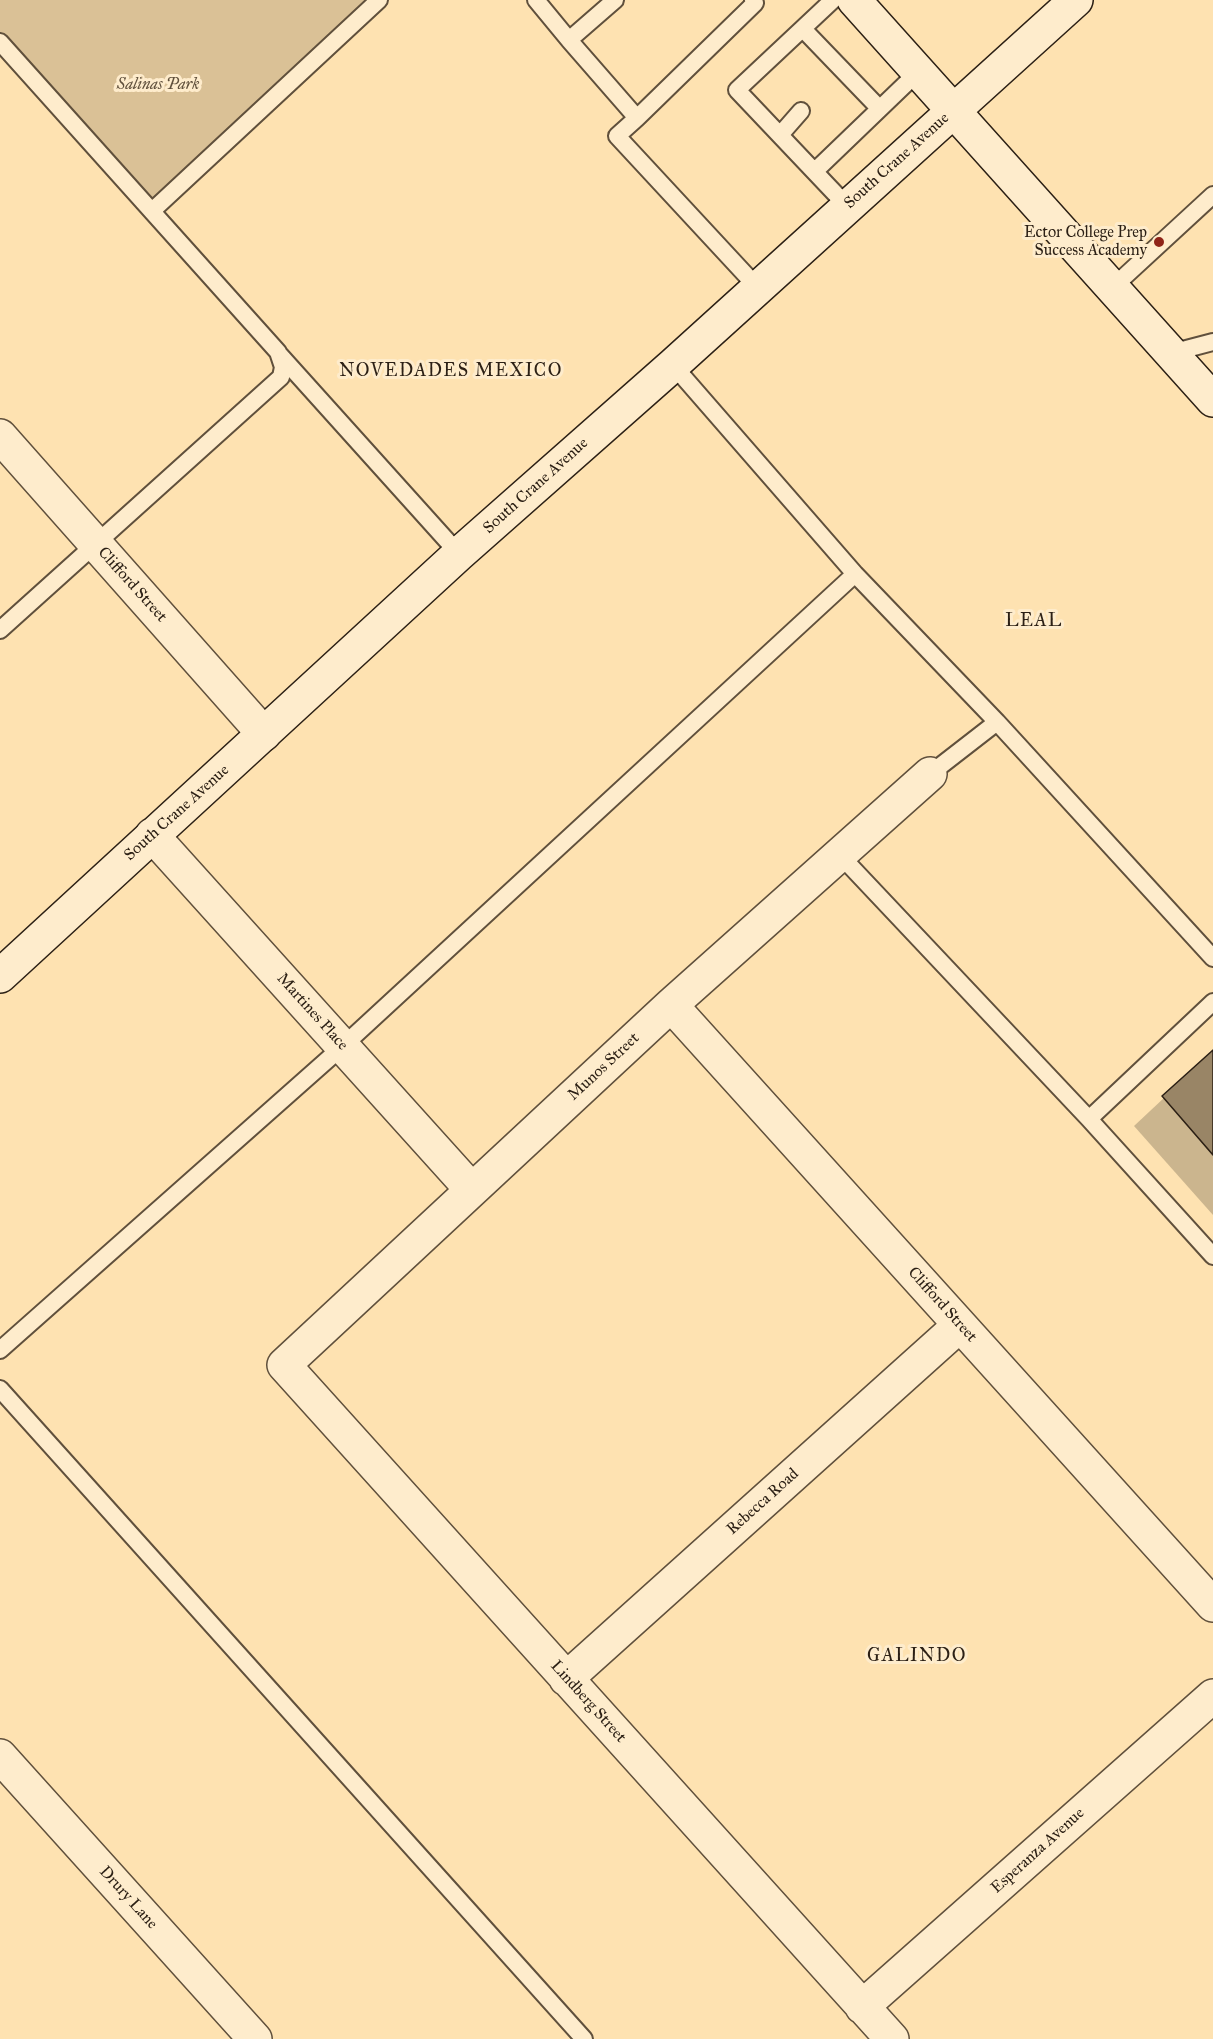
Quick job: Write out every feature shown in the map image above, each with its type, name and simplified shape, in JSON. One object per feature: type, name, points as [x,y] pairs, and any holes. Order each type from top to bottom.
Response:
[{"type":"street","points":[[854,0],[1213,400]]},
{"type":"street","name":"South Crane Avenue","points":[[0,976],[459,554],[758,288],[1076,0]]},
{"type":"street","name":"Clifford Street","points":[[0,436],[264,734]]},
{"type":"street","name":"Munos Street","points":[[284,1365],[671,1005],[930,774]]},
{"type":"street","name":"Martines Place","points":[[152,835],[472,1190]]},
{"type":"street","name":"Clifford Street","points":[[671,1005],[1213,1605]]},
{"type":"street","name":"Rebecca Road","points":[[566,1679],[960,1325]]},
{"type":"street","name":"Lindberg Street","points":[[284,1365],[892,2039]]},
{"type":"street","name":"Esperanza Avenue","points":[[862,2007],[1213,1696]]},
{"type":"street","name":"Drury Lane","points":[[0,1756],[255,2039]]},
{"type":"lane","points":[[152,211],[379,0]]},
{"type":"lane","points":[[536,0],[637,118]]},
{"type":"lane","points":[[569,40],[615,0]]},
{"type":"lane","points":[[753,0],[755,3],[617,136],[758,288]]},
{"type":"lane","points":[[833,0],[737,90],[847,206]]},
{"type":"lane","points":[[803,29],[838,73],[879,108]]},
{"type":"lane","points":[[0,42],[459,554]]},
{"type":"lane","points":[[815,171],[918,72]]},
{"type":"lane","points":[[780,135],[801,111]]},
{"type":"lane","points":[[1112,288],[1213,195]]},
{"type":"lane","points":[[1171,353],[1213,342]]},
{"type":"lane","points":[[0,630],[281,377],[283,367],[278,352]]},
{"type":"lane","points":[[672,364],[855,574],[997,722],[1213,958]]},
{"type":"lane","points":[[0,1350],[343,1046],[855,574]]},
{"type":"lane","points":[[930,774],[997,722]]},
{"type":"lane","points":[[840,855],[1089,1119],[1213,1256]]},
{"type":"lane","points":[[1089,1119],[1213,1002]]},
{"type":"lane","points":[[0,1389],[584,2039]]},
{"type":"green space","name":"Salinas Park","points":[[0,0],[369,0],[154,205],[0,39]]},
{"type":"building","points":[[1213,1050],[1213,1155],[1162,1096]]},
{"type":"place","name":"Ector College Prep Success Academy","points":[[1159,242]]},
{"type":"district","name":"NOVEDADES MEXICO","points":[[451,372]]},
{"type":"district","name":"LEAL","points":[[1034,622]]},
{"type":"district","name":"GALINDO","points":[[917,1657]]}]
